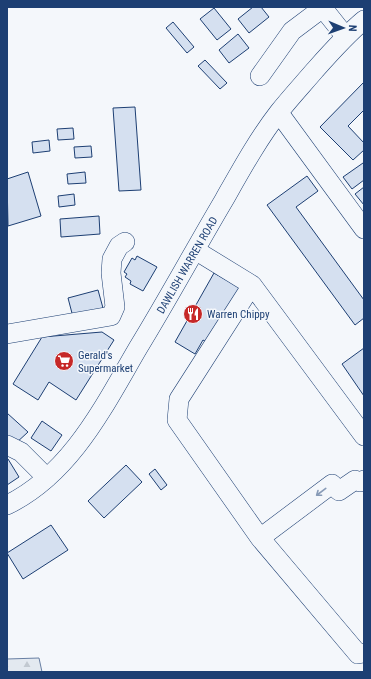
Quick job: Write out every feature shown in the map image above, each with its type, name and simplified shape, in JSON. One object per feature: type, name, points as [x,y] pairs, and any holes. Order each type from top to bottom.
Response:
[{"type":"street","points":[[260,76],[292,31],[323,7],[345,36]]},
{"type":"street","name":"DAWLISH WARREN ROAD","points":[[7,504],[32,490],[47,478],[79,444],[93,424],[149,330],[245,164],[279,112],[345,36],[364,20]]},
{"type":"street","points":[[279,112],[364,229]]},
{"type":"street","points":[[7,334],[111,316],[115,307],[111,274],[112,259],[119,246],[125,242]]},
{"type":"street","points":[[195,250],[252,285],[364,436]]},
{"type":"street","points":[[252,285],[179,399],[177,420],[260,538],[358,654],[364,653]]},
{"type":"street","points":[[7,445],[22,452],[47,478]]},
{"type":"street","points":[[260,538],[332,484],[339,491],[355,480],[360,482],[364,480]]},
{"type":"green space","points":[[39,658],[42,672],[7,672],[7,659]]},
{"type":"building","points":[[253,7],[261,7],[269,17],[249,33],[238,19]]},
{"type":"building","points":[[214,8],[231,29],[217,40],[200,19]]},
{"type":"building","points":[[173,22],[194,47],[187,53],[166,28]]},
{"type":"building","points":[[238,34],[249,48],[229,63],[219,50]]},
{"type":"building","points":[[205,60],[227,83],[220,89],[198,66]]},
{"type":"building","points":[[364,82],[364,110],[348,126],[364,143],[364,150],[353,160],[320,127]]},
{"type":"building","points":[[135,107],[141,190],[119,191],[113,108]]},
{"type":"building","points":[[73,128],[74,139],[58,140],[57,129]]},
{"type":"building","points":[[49,140],[50,151],[33,153],[32,142]]},
{"type":"building","points":[[91,146],[92,157],[75,158],[74,147]]},
{"type":"building","points":[[363,163],[364,180],[352,189],[343,177]]},
{"type":"building","points":[[28,172],[41,216],[8,226],[7,179]]},
{"type":"building","points":[[85,172],[86,183],[68,184],[67,174]]},
{"type":"building","points":[[307,176],[318,191],[296,207],[364,300],[364,318],[355,325],[267,205]]},
{"type":"building","points":[[364,187],[364,205],[355,194]]},
{"type":"building","points":[[74,194],[75,205],[59,207],[58,196]]},
{"type":"building","points":[[99,216],[100,234],[61,237],[60,219]]},
{"type":"building","points":[[137,256],[157,267],[143,291],[130,284],[131,281],[125,277],[127,274],[124,272],[132,258],[135,260]]},
{"type":"building","points":[[214,273],[241,288],[210,344],[203,340],[195,354],[175,342]]},
{"type":"building","points":[[98,290],[103,308],[73,317],[68,298]]},
{"type":"building","name":"Gerald's Supermarket","points":[[102,332],[114,340],[76,400],[49,382],[38,400],[13,384],[42,337]]},
{"type":"building","points":[[364,348],[364,396],[342,364]]},
{"type":"building","points":[[7,413],[28,432],[15,444],[7,436]]},
{"type":"building","points":[[42,421],[62,435],[51,451],[31,438]]},
{"type":"building","points":[[8,459],[19,477],[7,485],[7,460]]},
{"type":"building","points":[[126,465],[142,482],[104,518],[88,501]]},
{"type":"building","points":[[155,469],[167,485],[161,490],[149,474]]},
{"type":"building","points":[[51,525],[68,550],[23,579],[7,553]]},
{"type":"place","name":"Warren Chippy","points":[[193,314]]},
{"type":"place","name":"Gerald's Supermarket","points":[[64,361]]}]
